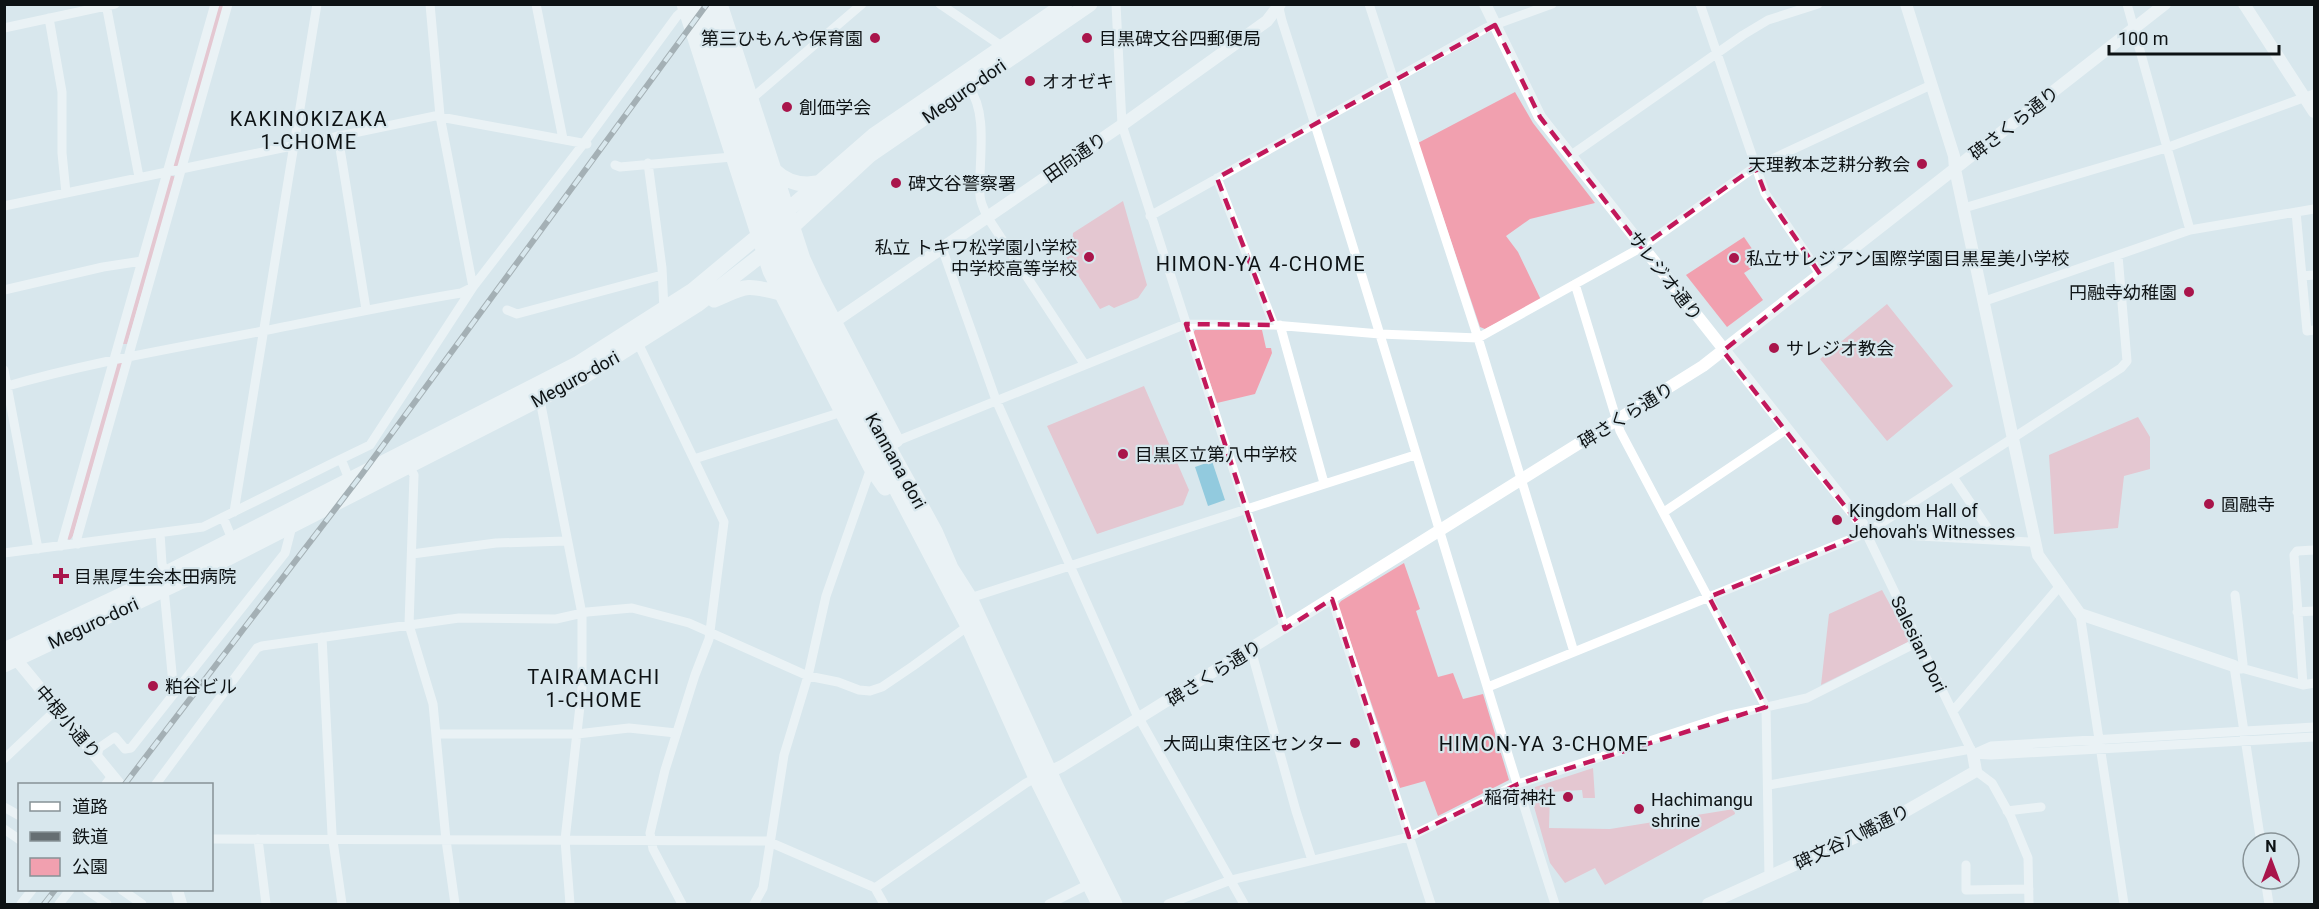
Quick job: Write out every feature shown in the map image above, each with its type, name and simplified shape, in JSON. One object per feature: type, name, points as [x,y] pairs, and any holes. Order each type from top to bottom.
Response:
[{"type":"main road","name":"Kannana dori","points":[[708,4],[726,81]]},
{"type":"main road","points":[[720,4],[732,157],[764,253],[780,293],[871,468],[926,547]]},
{"type":"main road","name":"Meguro-dori","points":[[7,654],[577,364],[693,290],[874,135],[1065,4]]},
{"type":"main road","name":"Meguro-dori","points":[[7,654],[164,589],[583,377],[697,305],[764,253],[870,155],[1090,4]]},
{"type":"main road","name":"Kannana dori","points":[[689,6],[726,81],[761,168],[794,265],[834,361],[1042,775],[1114,904]]},
{"type":"main road","points":[[726,81],[750,100],[761,168],[786,210],[815,285],[897,441],[935,531]]},
{"type":"main road","points":[[761,168],[794,183],[803,185],[817,183]]},
{"type":"main road","points":[[697,305],[741,287],[752,286],[780,293]]},
{"type":"main road","name":"Kannana dori","points":[[834,361],[935,531],[951,568],[970,598],[1042,775],[1099,904]]},
{"type":"street","points":[[61,546],[215,4]]},
{"type":"street","points":[[78,544],[77,538],[228,4]]},
{"type":"street","points":[[234,512],[317,4]]},
{"type":"street","points":[[430,4],[440,116],[473,287]]},
{"type":"street","points":[[536,4],[563,139]]},
{"type":"street","points":[[750,100],[862,4]]},
{"type":"street","points":[[940,4],[1003,46]]},
{"type":"street","points":[[1116,4],[1122,125],[1285,629]]},
{"type":"street","points":[[1369,4],[1433,207],[1478,338],[1574,652]]},
{"type":"street","name":"サレジオ通り","points":[[1485,4],[1540,117],[1862,524],[1866,534]]},
{"type":"street","points":[[1150,216],[1481,30],[1552,4]]},
{"type":"street","points":[[1700,4],[1765,193],[1820,274]]},
{"type":"street","points":[[1570,156],[1768,20],[1818,4]]},
{"type":"street","points":[[1906,4],[1954,156],[2038,555],[2080,614],[2124,904]]},
{"type":"street","points":[[2127,4],[2190,230]]},
{"type":"street","name":"碑さくら通り","points":[[1042,775],[1062,766],[1285,629],[1703,366],[2165,4]]},
{"type":"street","points":[[2244,4],[2310,96],[2314,112]]},
{"type":"street","points":[[4,28],[109,5],[139,177]]},
{"type":"street","points":[[1279,5],[1415,455],[1555,904]]},
{"type":"street","name":"田向通り","points":[[834,322],[1122,125],[1267,21],[1279,5]]},
{"type":"street","points":[[4,553],[202,527],[370,445],[473,287],[586,144],[677,16],[689,6]]},
{"type":"street","points":[[49,18],[62,92],[62,153],[66,193]]},
{"type":"street","points":[[897,441],[1186,324],[1277,325],[1380,334],[1478,338],[1641,247],[1755,167],[1931,85]]},
{"type":"street","points":[[969,88],[975,95],[981,133],[980,198],[988,218],[1085,365]]},
{"type":"street","points":[[1964,208],[2166,148],[2310,96]]},
{"type":"street","points":[[4,206],[440,116],[586,144]]},
{"type":"street","points":[[338,136],[366,309]]},
{"type":"street","points":[[615,165],[620,167],[732,157]]},
{"type":"street","points":[[648,163],[664,310]]},
{"type":"street","points":[[1217,178],[1277,325],[1324,483]]},
{"type":"street","points":[[1985,301],[2190,230],[2314,209]]},
{"type":"street","points":[[2296,212],[2307,331],[2314,330]]},
{"type":"street","points":[[942,248],[996,400],[1139,719],[1244,904]]},
{"type":"street","points":[[1488,687],[1866,534],[2121,368],[2127,361],[2118,256]]},
{"type":"street","points":[[4,290],[103,267],[142,261]]},
{"type":"street","points":[[507,310],[517,314],[662,275]]},
{"type":"street","points":[[2302,276],[2314,275]]},
{"type":"street","points":[[1575,284],[1617,421],[1766,706],[1769,876]]},
{"type":"street","points":[[6,386],[128,355],[461,293],[473,287]]},
{"type":"street","points":[[638,343],[724,522],[710,632],[665,770],[650,840],[682,904]]},
{"type":"street","points":[[4,370],[38,549]]},
{"type":"street","points":[[540,400],[582,614],[582,688],[565,840],[570,904]]},
{"type":"street","points":[[694,459],[842,412]]},
{"type":"street","points":[[1664,512],[1787,429]]},
{"type":"street","points":[[970,598],[1415,455]]},
{"type":"street","points":[[341,459],[350,479]]},
{"type":"street","points":[[409,466],[414,475],[409,625],[433,704],[446,840],[455,904]]},
{"type":"street","points":[[754,904],[763,888],[784,755],[808,676],[826,596],[871,468]]},
{"type":"street","points":[[1953,477],[1995,540]]},
{"type":"street","points":[[223,517],[232,539]]},
{"type":"street","points":[[97,757],[99,748],[115,737],[125,749],[131,748],[285,553],[292,526]]},
{"type":"street","points":[[160,532],[162,564],[165,573]]},
{"type":"street","points":[[1866,534],[2029,542],[2035,540]]},
{"type":"street","name":"Salesian Dori","points":[[1866,534],[1972,751]]},
{"type":"street","points":[[412,555],[496,543],[567,541]]},
{"type":"street","points":[[2303,685],[2294,555],[2297,551],[2314,550]]},
{"type":"street","points":[[1953,711],[2059,586]]},
{"type":"street","points":[[164,589],[174,694]]},
{"type":"street","points":[[2235,595],[2243,664],[2238,668]]},
{"type":"street","points":[[1332,599],[1431,904]]},
{"type":"street","points":[[157,783],[257,648],[459,618],[556,620],[582,614],[632,608],[688,623],[808,676],[870,691],[882,687],[968,626]]},
{"type":"street","points":[[2297,612],[2314,611]]},
{"type":"street","points":[[2080,614],[2238,668],[2303,685],[2314,683]]},
{"type":"street","points":[[322,637],[333,839],[342,904]]},
{"type":"street","points":[[1168,904],[1231,880],[1409,837],[1518,784],[1726,716],[1807,698],[1918,642]]},
{"type":"street","points":[[1251,650],[1312,860]]},
{"type":"street","name":"中根小通り","points":[[7,654],[97,757],[112,782]]},
{"type":"street","points":[[2238,668],[2244,736],[2258,831]]},
{"type":"street","points":[[4,759],[57,709]]},
{"type":"street","points":[[2244,736],[2314,727]]},
{"type":"street","points":[[436,734],[577,735],[629,728],[676,733]]},
{"type":"street","points":[[1769,785],[1972,751],[1991,755],[2100,744],[2244,736],[2314,737]]},
{"type":"street","points":[[1972,751],[1976,771],[1992,783],[2028,858],[2029,904]]},
{"type":"street","name":"碑文谷八幡通り","points":[[1708,904],[1878,827],[1976,771]]},
{"type":"street","points":[[875,888],[1042,775]]},
{"type":"street","points":[[4,807],[18,815]]},
{"type":"street","points":[[2007,812],[2041,807]]},
{"type":"street","points":[[4,829],[18,839]]},
{"type":"street","points":[[213,839],[771,842],[875,888],[884,904]]},
{"type":"street","points":[[258,839],[266,904]]},
{"type":"street","points":[[1966,865],[1966,890],[2029,889]]},
{"type":"street","points":[[1048,904],[1089,884]]},
{"type":"street","points":[[21,904],[31,891]]},
{"type":"street","points":[[59,904],[69,891]]},
{"type":"street","points":[[88,891],[107,904]]},
{"type":"street","points":[[123,891],[142,904]]},
{"type":"highlighted area","points":[[1495,25],[1540,117],[1641,247],[1755,167],[1765,193],[1820,274],[1723,351],[1866,533],[1709,597],[1766,707],[1518,784],[1409,837],[1332,599],[1285,629],[1186,324],[1274,325],[1217,178]]},
{"type":"green space","points":[[217,5],[225,5],[181,163],[173,166]]},
{"type":"green space","points":[[1515,92],[1533,123],[1595,203],[1530,219],[1506,236],[1518,252],[1541,300],[1485,329],[1480,327],[1418,143]]},
{"type":"green space","points":[[170,175],[176,177],[127,344],[122,344]]},
{"type":"green space","points":[[1123,201],[1147,285],[1138,298],[1114,308],[1109,305],[1100,309],[1063,252],[1072,246],[1073,233]]},
{"type":"green space","points":[[1744,237],[1761,262],[1744,273],[1763,300],[1727,327],[1686,275]]},
{"type":"green space","points":[[1887,304],[1953,386],[1887,441],[1820,359]]},
{"type":"green space","points":[[1195,330],[1262,330],[1266,348],[1271,348],[1272,353],[1255,394],[1217,403],[1193,333]]},
{"type":"green space","points":[[119,361],[123,363],[70,540],[67,539],[115,366]]},
{"type":"green space","points":[[1144,386],[1189,490],[1183,505],[1097,534],[1047,426]]},
{"type":"green space","points":[[2138,417],[2150,437],[2150,469],[2124,476],[2118,528],[2054,534],[2049,455]]},
{"type":"green space","points":[[1404,563],[1420,609],[1416,611],[1438,677],[1453,673],[1463,699],[1483,694],[1509,780],[1438,816],[1425,781],[1400,788],[1338,605]]},
{"type":"green space","points":[[1882,590],[1910,641],[1821,685],[1829,614]]},
{"type":"green space","points":[[1593,768],[1595,798],[1583,798],[1582,790],[1550,792],[1549,828],[1610,829],[1734,809],[1735,814],[1605,885],[1595,868],[1565,883],[1550,863],[1529,789]]},
{"type":"water","points":[[1212,461],[1225,500],[1208,506],[1195,467]]},
{"type":"railway","points":[[126,783],[362,474],[707,4]]},
{"type":"railway","points":[[44,904],[54,891]]},
{"type":"place","name":"第三ひもんや保育園","points":[[875,38]]},
{"type":"place","name":"目黒碑文谷四郵便局","points":[[1087,38]]},
{"type":"place","name":"オオゼキ","points":[[1030,81]]},
{"type":"place","name":"創価学会","points":[[787,107]]},
{"type":"place","name":"天理教本芝耕分教会","points":[[1922,164]]},
{"type":"place","name":"碑文谷警察署","points":[[896,183]]},
{"type":"place","name":"私立 トキワ松学園小学校 中学校高等学校","points":[[1089,257]]},
{"type":"place","name":"私立サレジアン国際学園目黒星美小学校","points":[[1734,258]]},
{"type":"place","name":"円融寺幼稚園","points":[[2189,292]]},
{"type":"place","name":"サレジオ教会","points":[[1774,348]]},
{"type":"place","name":"目黒区立第八中学校","points":[[1123,454]]},
{"type":"place","name":"圓融寺","points":[[2209,504]]},
{"type":"place","name":"Kingdom Hall of Jehovah's Witnesses","points":[[1837,520]]},
{"type":"place","name":"目黒厚生会本田病院","points":[[61,576]]},
{"type":"place","name":"粕谷ビル","points":[[153,686]]},
{"type":"place","name":"大岡山東住区センター","points":[[1355,743]]},
{"type":"place","name":"稲荷神社","points":[[1568,797]]},
{"type":"place","name":"Hachimangu shrine","points":[[1639,809]]},
{"type":"district","name":"KAKINOKIZAKA 1-CHOME","points":[[309,130]]},
{"type":"district","name":"HIMON-YA 4-CHOME","points":[[1261,264]]},
{"type":"district","name":"TAIRAMACHI 1-CHOME","points":[[594,688]]},
{"type":"district","name":"HIMON-YA 3-CHOME","points":[[1544,744]]}]
